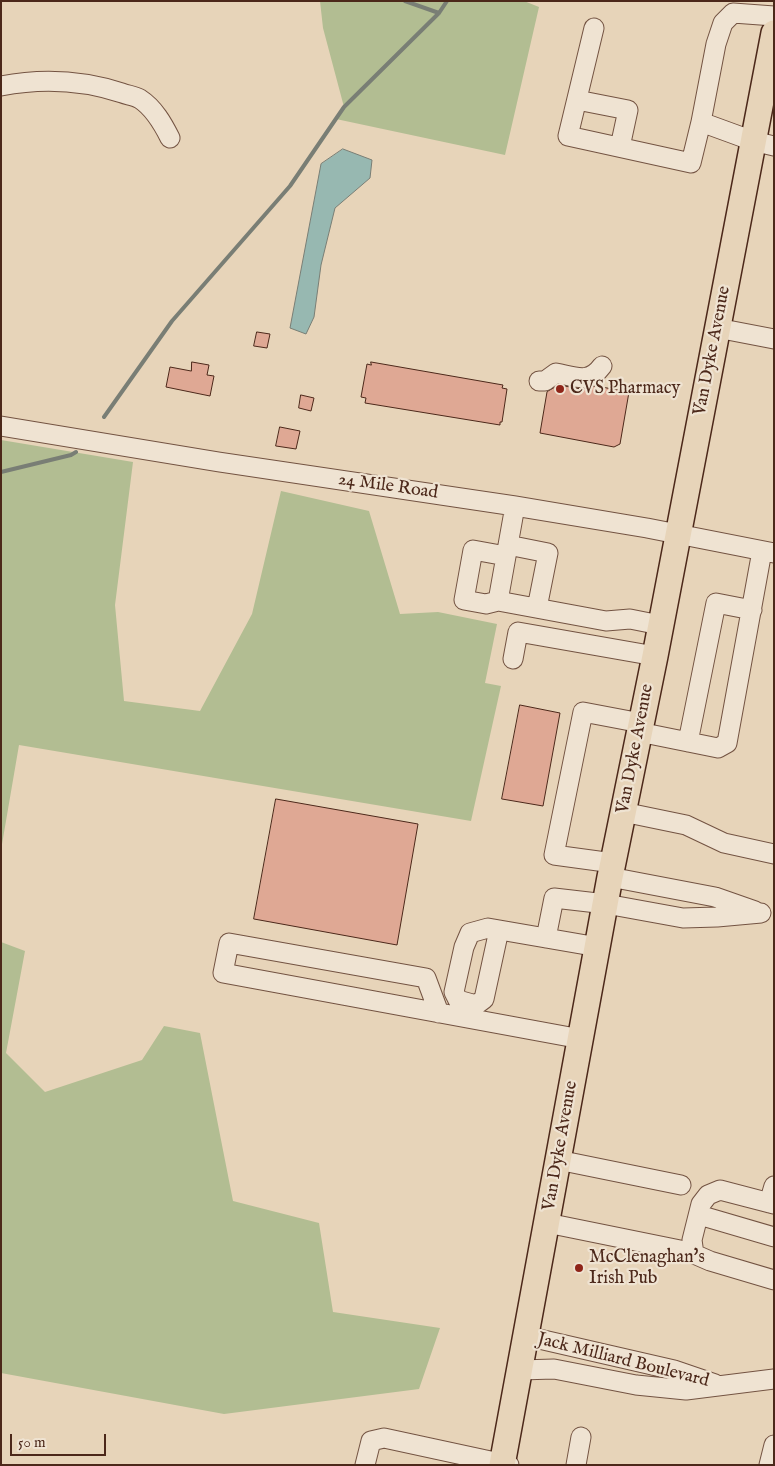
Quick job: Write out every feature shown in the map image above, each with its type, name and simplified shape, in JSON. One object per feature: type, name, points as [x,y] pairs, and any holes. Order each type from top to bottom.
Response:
[{"type":"main road","name":"Van Dyke Avenue","points":[[504,1464],[612,870],[655,656],[717,328],[763,144],[773,39]]},
{"type":"street","points":[[594,28],[568,136],[691,163],[716,44],[723,23],[733,13],[774,16]]},
{"type":"street","points":[[1,86],[22,82],[63,80],[106,88],[140,100],[158,116],[170,138]]},
{"type":"street","points":[[577,100],[628,110],[620,148]]},
{"type":"street","points":[[701,122],[763,144]]},
{"type":"street","points":[[717,328],[774,339]]},
{"type":"street","points":[[538,382],[545,381],[556,373],[586,379],[593,376],[602,366]]},
{"type":"street","name":"24 Mile Road","points":[[1,426],[219,462],[515,506],[678,534],[768,552]]},
{"type":"street","points":[[498,601],[515,506]]},
{"type":"street","points":[[537,608],[548,553],[473,550],[464,600],[486,604],[498,601],[606,622],[630,619],[660,625]]},
{"type":"street","points":[[768,552],[752,610],[727,743],[718,748],[688,742],[583,712],[554,856],[612,870],[686,892],[715,897],[768,915]]},
{"type":"street","points":[[688,742],[716,603],[752,610]]},
{"type":"street","points":[[513,658],[518,632],[655,656]]},
{"type":"street","points":[[623,812],[686,825],[724,843],[774,854]]},
{"type":"street","points":[[683,918],[686,892]]},
{"type":"street","points":[[546,938],[554,898],[606,904],[683,918],[768,915]]},
{"type":"street","points":[[499,930],[598,947]]},
{"type":"street","points":[[439,1013],[426,978],[229,943],[223,972],[439,1013],[581,1039]]},
{"type":"street","points":[[558,1160],[681,1185]]},
{"type":"street","points":[[772,1198],[720,1190],[708,1195],[701,1204],[692,1240],[694,1254],[710,1261],[774,1280]]},
{"type":"street","points":[[698,1215],[774,1237]]},
{"type":"street","points":[[547,1223],[680,1250]]},
{"type":"street","name":"Jack Milliard Boulevard","points":[[526,1336],[674,1370],[721,1386]]},
{"type":"street","points":[[597,1377],[602,1354]]},
{"type":"street","name":"Jack Milliard Boulevard","points":[[520,1370],[554,1369],[636,1385],[686,1390],[774,1379]]},
{"type":"street","points":[[576,1465],[581,1437]]},
{"type":"street","points":[[365,1465],[371,1441],[384,1438],[449,1458],[504,1464]]},
{"type":"street","points":[[769,1465],[774,1444]]},
{"type":"green space","points":[[320,1],[524,1],[539,7],[505,155],[336,119],[344,107],[323,28]]},
{"type":"green space","points":[[1,440],[133,462],[115,605],[124,701],[200,711],[252,614],[281,491],[369,511],[400,614],[438,612],[497,624],[485,683],[501,686],[471,821],[19,745],[1,850]]},
{"type":"green space","points":[[1,942],[25,951],[6,1053],[45,1092],[142,1060],[164,1026],[200,1033],[233,1201],[319,1223],[333,1312],[440,1328],[419,1389],[224,1414],[1,1373]]},
{"type":"water","points":[[343,149],[372,160],[370,178],[335,208],[321,265],[314,317],[306,334],[290,328],[321,164]]},
{"type":"building","points":[[257,332],[270,334],[267,348],[254,346]]},
{"type":"building","points":[[192,362],[209,365],[207,375],[214,376],[210,396],[166,387],[170,367],[191,371]]},
{"type":"building","points":[[371,362],[503,385],[502,388],[507,389],[502,422],[500,422],[500,425],[365,403],[366,398],[361,397],[367,364],[371,365]]},
{"type":"building","points":[[559,385],[581,389],[596,386],[629,392],[620,444],[614,447],[540,433],[547,392]]},
{"type":"building","points":[[301,395],[314,398],[311,411],[299,408]]},
{"type":"building","points":[[280,427],[300,431],[296,449],[276,446]]},
{"type":"building","points":[[520,705],[560,713],[543,806],[502,799]]},
{"type":"building","points":[[276,799],[418,824],[397,945],[254,919]]},
{"type":"waterway","points":[[405,1],[439,13]]},
{"type":"waterway","points":[[104,417],[172,321],[290,186],[344,107],[439,13],[447,1]]},
{"type":"waterway","points":[[1,472],[71,455],[76,452]]},
{"type":"place","name":"CVS Pharmacy","points":[[560,389]]},
{"type":"place","name":"McClenaghan's Irish Pub","points":[[579,1268]]}]
